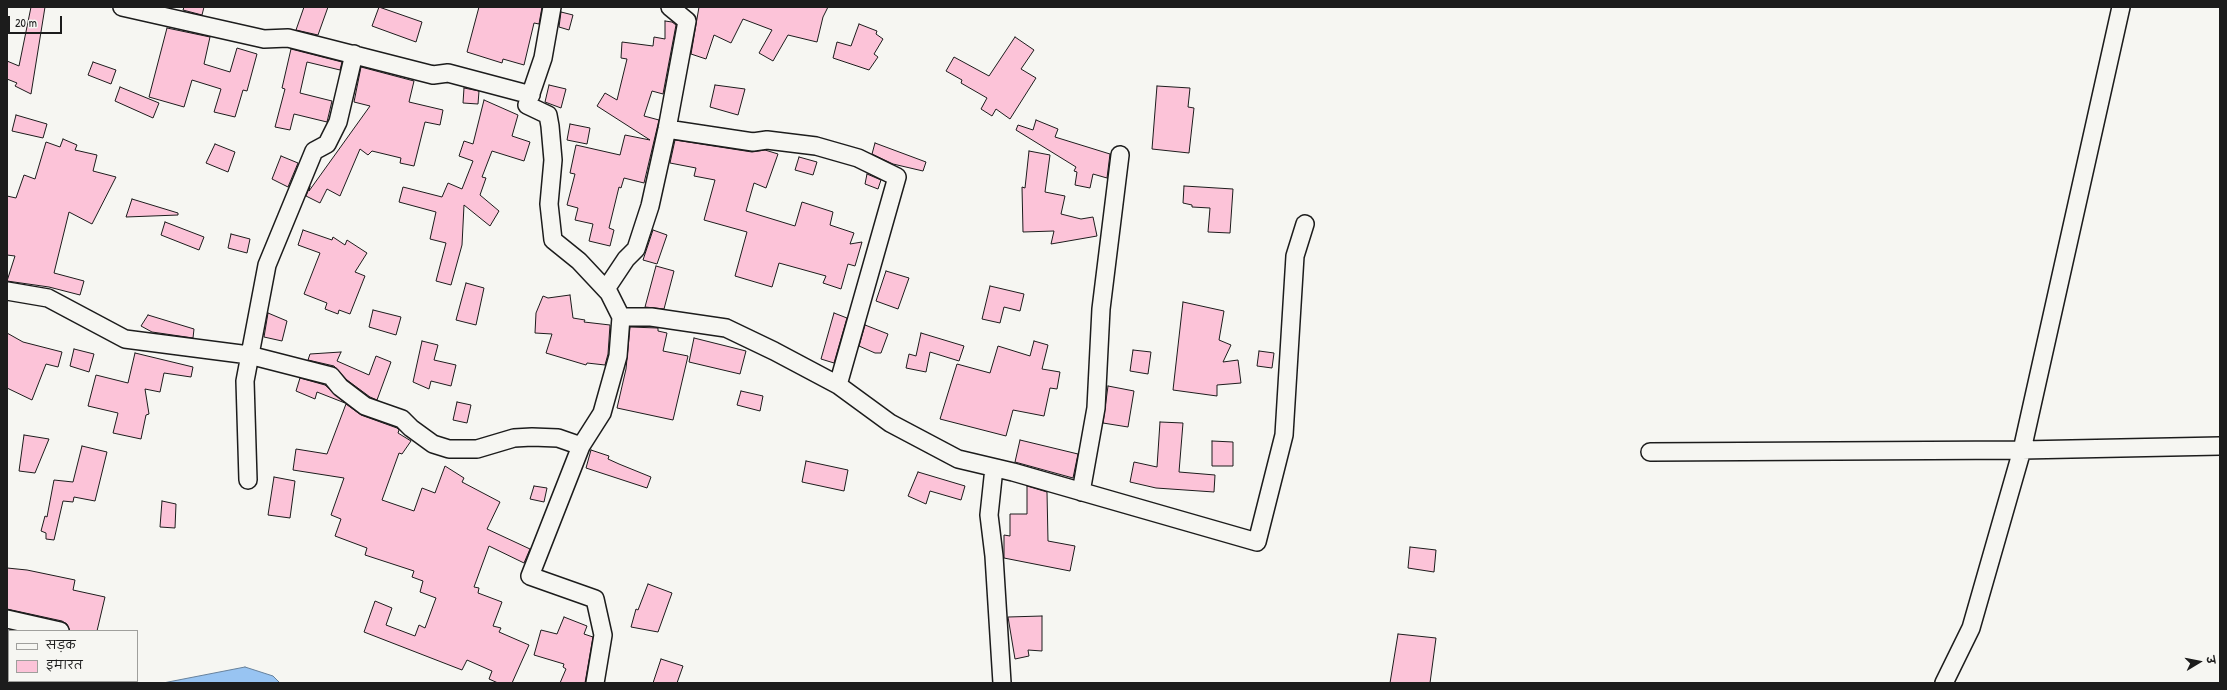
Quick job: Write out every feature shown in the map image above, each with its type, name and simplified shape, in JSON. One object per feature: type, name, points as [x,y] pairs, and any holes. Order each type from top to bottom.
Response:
[{"type":"street","points":[[122,7],[264,39],[288,38],[433,75],[448,74],[530,95]]},
{"type":"street","points":[[552,7],[543,58],[527,105],[548,115],[553,160],[549,204],[553,240],[579,261],[606,289],[621,317],[618,356],[602,413],[582,446],[530,576],[595,599],[603,635],[595,683]]},
{"type":"street","points":[[606,289],[626,259],[636,249],[650,206],[667,129],[687,21],[670,7]]},
{"type":"street","points":[[1944,683],[1971,628],[2022,450],[2121,7]]},
{"type":"street","points":[[248,480],[245,381],[267,265],[314,151],[327,144],[338,122],[354,54]]},
{"type":"street","points":[[667,129],[753,142],[767,140],[816,146],[858,158],[897,177],[838,385]]},
{"type":"street","points":[[1081,492],[1096,408],[1101,310],[1120,155]]},
{"type":"street","points":[[621,317],[651,317],[726,328],[774,351],[838,385],[890,423],[958,459],[1257,542],[1284,435],[1295,256],[1305,224]]},
{"type":"street","points":[[7,291],[48,298],[125,339],[249,355],[331,376],[340,386],[366,406],[402,419],[411,428],[433,444],[449,449],[477,449],[514,438],[532,437],[558,438],[582,446]]},
{"type":"street","points":[[1650,452],[2022,450],[2220,446]]},
{"type":"street","points":[[994,468],[989,515],[994,556],[1002,683]]},
{"type":"street","points":[[7,618],[56,630]]},
{"type":"water","points":[[245,667],[273,676],[280,683],[163,683]]},
{"type":"building","points":[[31,7],[45,7],[31,94],[15,86],[17,83],[7,79],[7,61],[19,66]]},
{"type":"building","points":[[184,7],[204,7],[202,15],[183,10]]},
{"type":"building","points":[[304,7],[328,7],[318,35],[296,30]]},
{"type":"building","points":[[379,7],[422,22],[416,42],[372,26]]},
{"type":"building","points":[[479,7],[542,7],[539,24],[534,23],[524,65],[503,59],[502,63],[467,52]]},
{"type":"building","points":[[699,7],[828,7],[823,17],[817,42],[788,35],[773,61],[759,53],[772,30],[743,19],[731,43],[714,35],[706,59],[691,54]]},
{"type":"building","points":[[561,12],[573,15],[569,30],[559,27]]},
{"type":"building","points":[[665,21],[672,22],[676,25],[663,94],[652,91],[644,116],[659,120],[644,183],[624,178],[621,188],[619,187],[609,228],[614,230],[610,246],[589,241],[593,224],[575,220],[578,208],[567,205],[575,174],[570,173],[576,145],[620,155],[625,135],[650,140],[597,106],[605,93],[617,100],[627,59],[621,58],[622,42],[653,46],[654,37],[665,39]]},
{"type":"building","points":[[859,24],[877,31],[876,34],[883,39],[874,54],[878,57],[869,70],[833,58],[837,42],[851,46]]},
{"type":"building","points":[[167,28],[210,37],[204,64],[230,72],[237,48],[257,54],[247,91],[243,90],[235,117],[214,112],[221,89],[192,80],[184,107],[149,97]]},
{"type":"building","points":[[1015,37],[1034,50],[1021,69],[1036,78],[1010,119],[996,109],[992,116],[981,109],[987,98],[961,83],[962,80],[946,71],[954,57],[989,76]]},
{"type":"building","points":[[291,49],[342,62],[340,70],[307,62],[300,93],[332,101],[327,122],[294,114],[290,130],[275,127],[285,89],[282,88]]},
{"type":"building","points":[[93,62],[116,70],[111,84],[88,75]]},
{"type":"building","points":[[361,67],[414,81],[409,102],[443,110],[440,125],[425,122],[414,166],[400,163],[401,158],[372,151],[368,155],[360,149],[340,196],[327,189],[320,203],[306,196],[310,186],[309,191],[370,106],[354,102]]},
{"type":"building","points":[[549,85],[566,89],[561,108],[545,102]]},
{"type":"building","points":[[715,85],[745,89],[738,115],[710,107]]},
{"type":"building","points":[[1157,86],[1190,88],[1188,107],[1194,108],[1189,153],[1152,149]]},
{"type":"building","points":[[120,87],[159,103],[153,118],[115,101]]},
{"type":"building","points":[[464,88],[479,91],[478,104],[463,103]]},
{"type":"building","points":[[484,100],[518,115],[512,136],[530,142],[524,161],[492,151],[482,177],[486,178],[480,195],[499,211],[490,226],[464,205],[462,245],[451,285],[436,281],[446,243],[430,239],[436,212],[399,202],[403,187],[442,197],[448,183],[462,189],[473,161],[459,156],[464,141],[473,144]]},
{"type":"building","points":[[16,115],[47,124],[43,138],[12,131]]},
{"type":"building","points":[[1036,120],[1058,129],[1055,137],[1110,154],[1107,178],[1093,174],[1090,188],[1075,185],[1077,172],[1074,171],[1076,167],[1016,130],[1018,125],[1033,130]]},
{"type":"building","points":[[570,124],[590,128],[587,144],[567,140]]},
{"type":"building","points":[[63,139],[77,145],[75,150],[97,155],[93,171],[116,177],[92,224],[69,212],[54,273],[84,281],[80,295],[49,287],[7,281],[15,256],[7,255],[7,196],[16,198],[24,175],[35,179],[46,142],[60,147]]},
{"type":"building","points":[[675,140],[752,152],[765,150],[778,154],[766,188],[754,183],[746,211],[795,226],[802,202],[833,212],[830,225],[854,233],[850,244],[862,242],[855,266],[848,264],[841,289],[823,283],[826,276],[779,263],[772,287],[735,276],[747,232],[704,220],[715,180],[694,176],[696,168],[670,163]]},
{"type":"building","points":[[875,143],[926,162],[923,171],[893,164],[872,154]]},
{"type":"building","points":[[215,144],[235,152],[228,172],[206,163]]},
{"type":"building","points":[[1029,151],[1050,155],[1045,192],[1065,196],[1061,214],[1081,219],[1093,217],[1097,236],[1051,244],[1054,231],[1023,232],[1022,187],[1025,188]]},
{"type":"building","points":[[281,156],[298,163],[288,187],[272,179]]},
{"type":"building","points":[[799,157],[817,162],[813,175],[795,170]]},
{"type":"building","points":[[867,174],[881,180],[878,189],[865,184]]},
{"type":"building","points":[[1184,186],[1233,189],[1230,233],[1208,232],[1210,208],[1192,207],[1192,205],[1183,203]]},
{"type":"building","points":[[132,199],[178,213],[178,215],[126,217]]},
{"type":"building","points":[[165,222],[204,237],[199,250],[161,235]]},
{"type":"building","points":[[303,230],[332,240],[333,237],[345,245],[347,240],[367,253],[355,272],[365,276],[350,314],[339,310],[338,314],[325,309],[327,303],[304,294],[320,253],[298,245]]},
{"type":"building","points":[[653,230],[667,235],[657,264],[643,260]]},
{"type":"building","points":[[231,234],[250,239],[247,253],[228,248]]},
{"type":"building","points":[[656,266],[674,271],[664,309],[645,307]]},
{"type":"building","points":[[886,271],[909,278],[898,309],[876,301]]},
{"type":"building","points":[[466,283],[484,288],[476,325],[456,320]]},
{"type":"building","points":[[990,286],[1024,294],[1020,311],[1004,307],[1000,323],[982,319]]},
{"type":"building","points":[[570,295],[573,318],[585,320],[584,322],[610,325],[608,354],[605,365],[587,363],[586,365],[546,353],[552,334],[535,333],[536,313],[543,296],[548,298]]},
{"type":"building","points":[[1183,302],[1224,311],[1219,340],[1231,345],[1223,362],[1238,360],[1241,383],[1217,385],[1217,396],[1173,390]]},
{"type":"building","points":[[373,310],[401,317],[396,335],[369,327]]},
{"type":"building","points":[[268,313],[287,321],[282,341],[264,337]]},
{"type":"building","points":[[834,313],[847,318],[834,363],[821,359]]},
{"type":"building","points":[[148,315],[194,329],[193,338],[152,332],[141,326]]},
{"type":"building","points":[[865,325],[888,334],[881,353],[875,353],[859,346]]},
{"type":"building","points":[[630,327],[658,328],[658,331],[667,333],[663,351],[688,356],[673,420],[617,408],[626,369]]},
{"type":"building","points":[[7,333],[23,342],[62,352],[58,367],[46,364],[32,400],[7,388]]},
{"type":"building","points":[[921,333],[964,346],[959,361],[930,352],[926,372],[906,368],[909,354],[916,356]]},
{"type":"building","points":[[694,338],[746,351],[740,374],[689,362]]},
{"type":"building","points":[[422,341],[438,345],[434,360],[456,365],[451,386],[431,381],[429,389],[413,382]]},
{"type":"building","points":[[1034,341],[1048,345],[1042,369],[1060,372],[1057,389],[1050,388],[1044,416],[1013,410],[1006,436],[940,419],[957,364],[990,373],[998,346],[1030,356]]},
{"type":"building","points":[[74,349],[94,354],[89,372],[70,366]]},
{"type":"building","points":[[1133,350],[1151,352],[1148,374],[1130,371]]},
{"type":"building","points":[[1259,351],[1274,353],[1272,368],[1257,366]]},
{"type":"building","points":[[341,352],[337,361],[369,375],[376,356],[391,362],[377,400],[370,397],[347,380],[334,366],[308,360],[310,354]]},
{"type":"building","points":[[135,353],[193,367],[191,377],[164,373],[160,392],[145,389],[149,414],[146,415],[141,439],[113,433],[118,413],[88,406],[96,375],[128,383]]},
{"type":"building","points":[[300,378],[325,385],[345,403],[317,392],[315,399],[296,391]]},
{"type":"building","points":[[1108,386],[1134,391],[1128,427],[1103,423]]},
{"type":"building","points":[[741,391],[763,396],[760,411],[737,405]]},
{"type":"building","points":[[457,402],[471,405],[467,423],[453,420]]},
{"type":"building","points":[[346,404],[361,415],[397,428],[399,430],[398,433],[411,441],[402,454],[399,453],[382,500],[414,511],[422,488],[435,493],[445,466],[464,478],[462,482],[500,502],[487,529],[530,549],[524,563],[489,546],[474,587],[479,588],[478,593],[502,602],[493,626],[501,628],[499,632],[529,645],[512,683],[498,683],[489,679],[492,671],[467,660],[462,670],[364,632],[375,601],[392,608],[386,625],[415,636],[419,625],[425,628],[436,598],[420,592],[423,581],[412,577],[414,571],[365,555],[367,548],[335,536],[341,519],[331,515],[344,478],[293,470],[296,449],[327,454]]},
{"type":"building","points":[[1160,422],[1183,423],[1179,472],[1215,475],[1214,492],[1156,488],[1130,482],[1134,462],[1157,467]]},
{"type":"building","points":[[24,435],[49,439],[35,473],[19,471]]},
{"type":"building","points":[[1020,440],[1078,454],[1073,478],[1015,462]]},
{"type":"building","points":[[1212,441],[1233,442],[1233,466],[1212,466]]},
{"type":"building","points":[[82,446],[107,452],[95,501],[74,497],[73,502],[63,501],[54,540],[46,539],[46,533],[41,531],[45,516],[47,517],[54,480],[73,482]]},
{"type":"building","points":[[591,450],[609,456],[608,459],[651,477],[647,488],[586,468]]},
{"type":"building","points":[[806,461],[848,470],[844,491],[802,482]]},
{"type":"building","points":[[918,472],[965,486],[961,500],[930,491],[926,504],[908,496]]},
{"type":"building","points":[[274,477],[295,481],[290,518],[268,515]]},
{"type":"building","points":[[534,486],[547,488],[544,502],[530,499]]},
{"type":"building","points":[[1027,486],[1047,492],[1048,541],[1075,546],[1070,571],[1004,558],[1004,535],[1010,536],[1010,514],[1027,514]]},
{"type":"building","points":[[162,501],[176,504],[175,528],[160,527]]},
{"type":"building","points":[[1410,547],[1436,550],[1434,572],[1408,568]]},
{"type":"building","points":[[7,568],[27,570],[75,580],[73,590],[105,597],[97,630],[70,630],[67,624],[62,621],[7,609]]},
{"type":"building","points":[[648,584],[672,593],[658,632],[631,627],[636,609],[638,610]]},
{"type":"building","points":[[1042,616],[1042,651],[1028,650],[1029,656],[1015,659],[1008,617]]},
{"type":"building","points":[[564,617],[587,626],[584,634],[593,637],[585,683],[560,683],[566,669],[563,667],[564,664],[534,655],[541,630],[557,634]]},
{"type":"building","points":[[1398,634],[1436,638],[1430,683],[1390,683]]},
{"type":"building","points":[[661,659],[683,666],[677,683],[653,683]]}]
